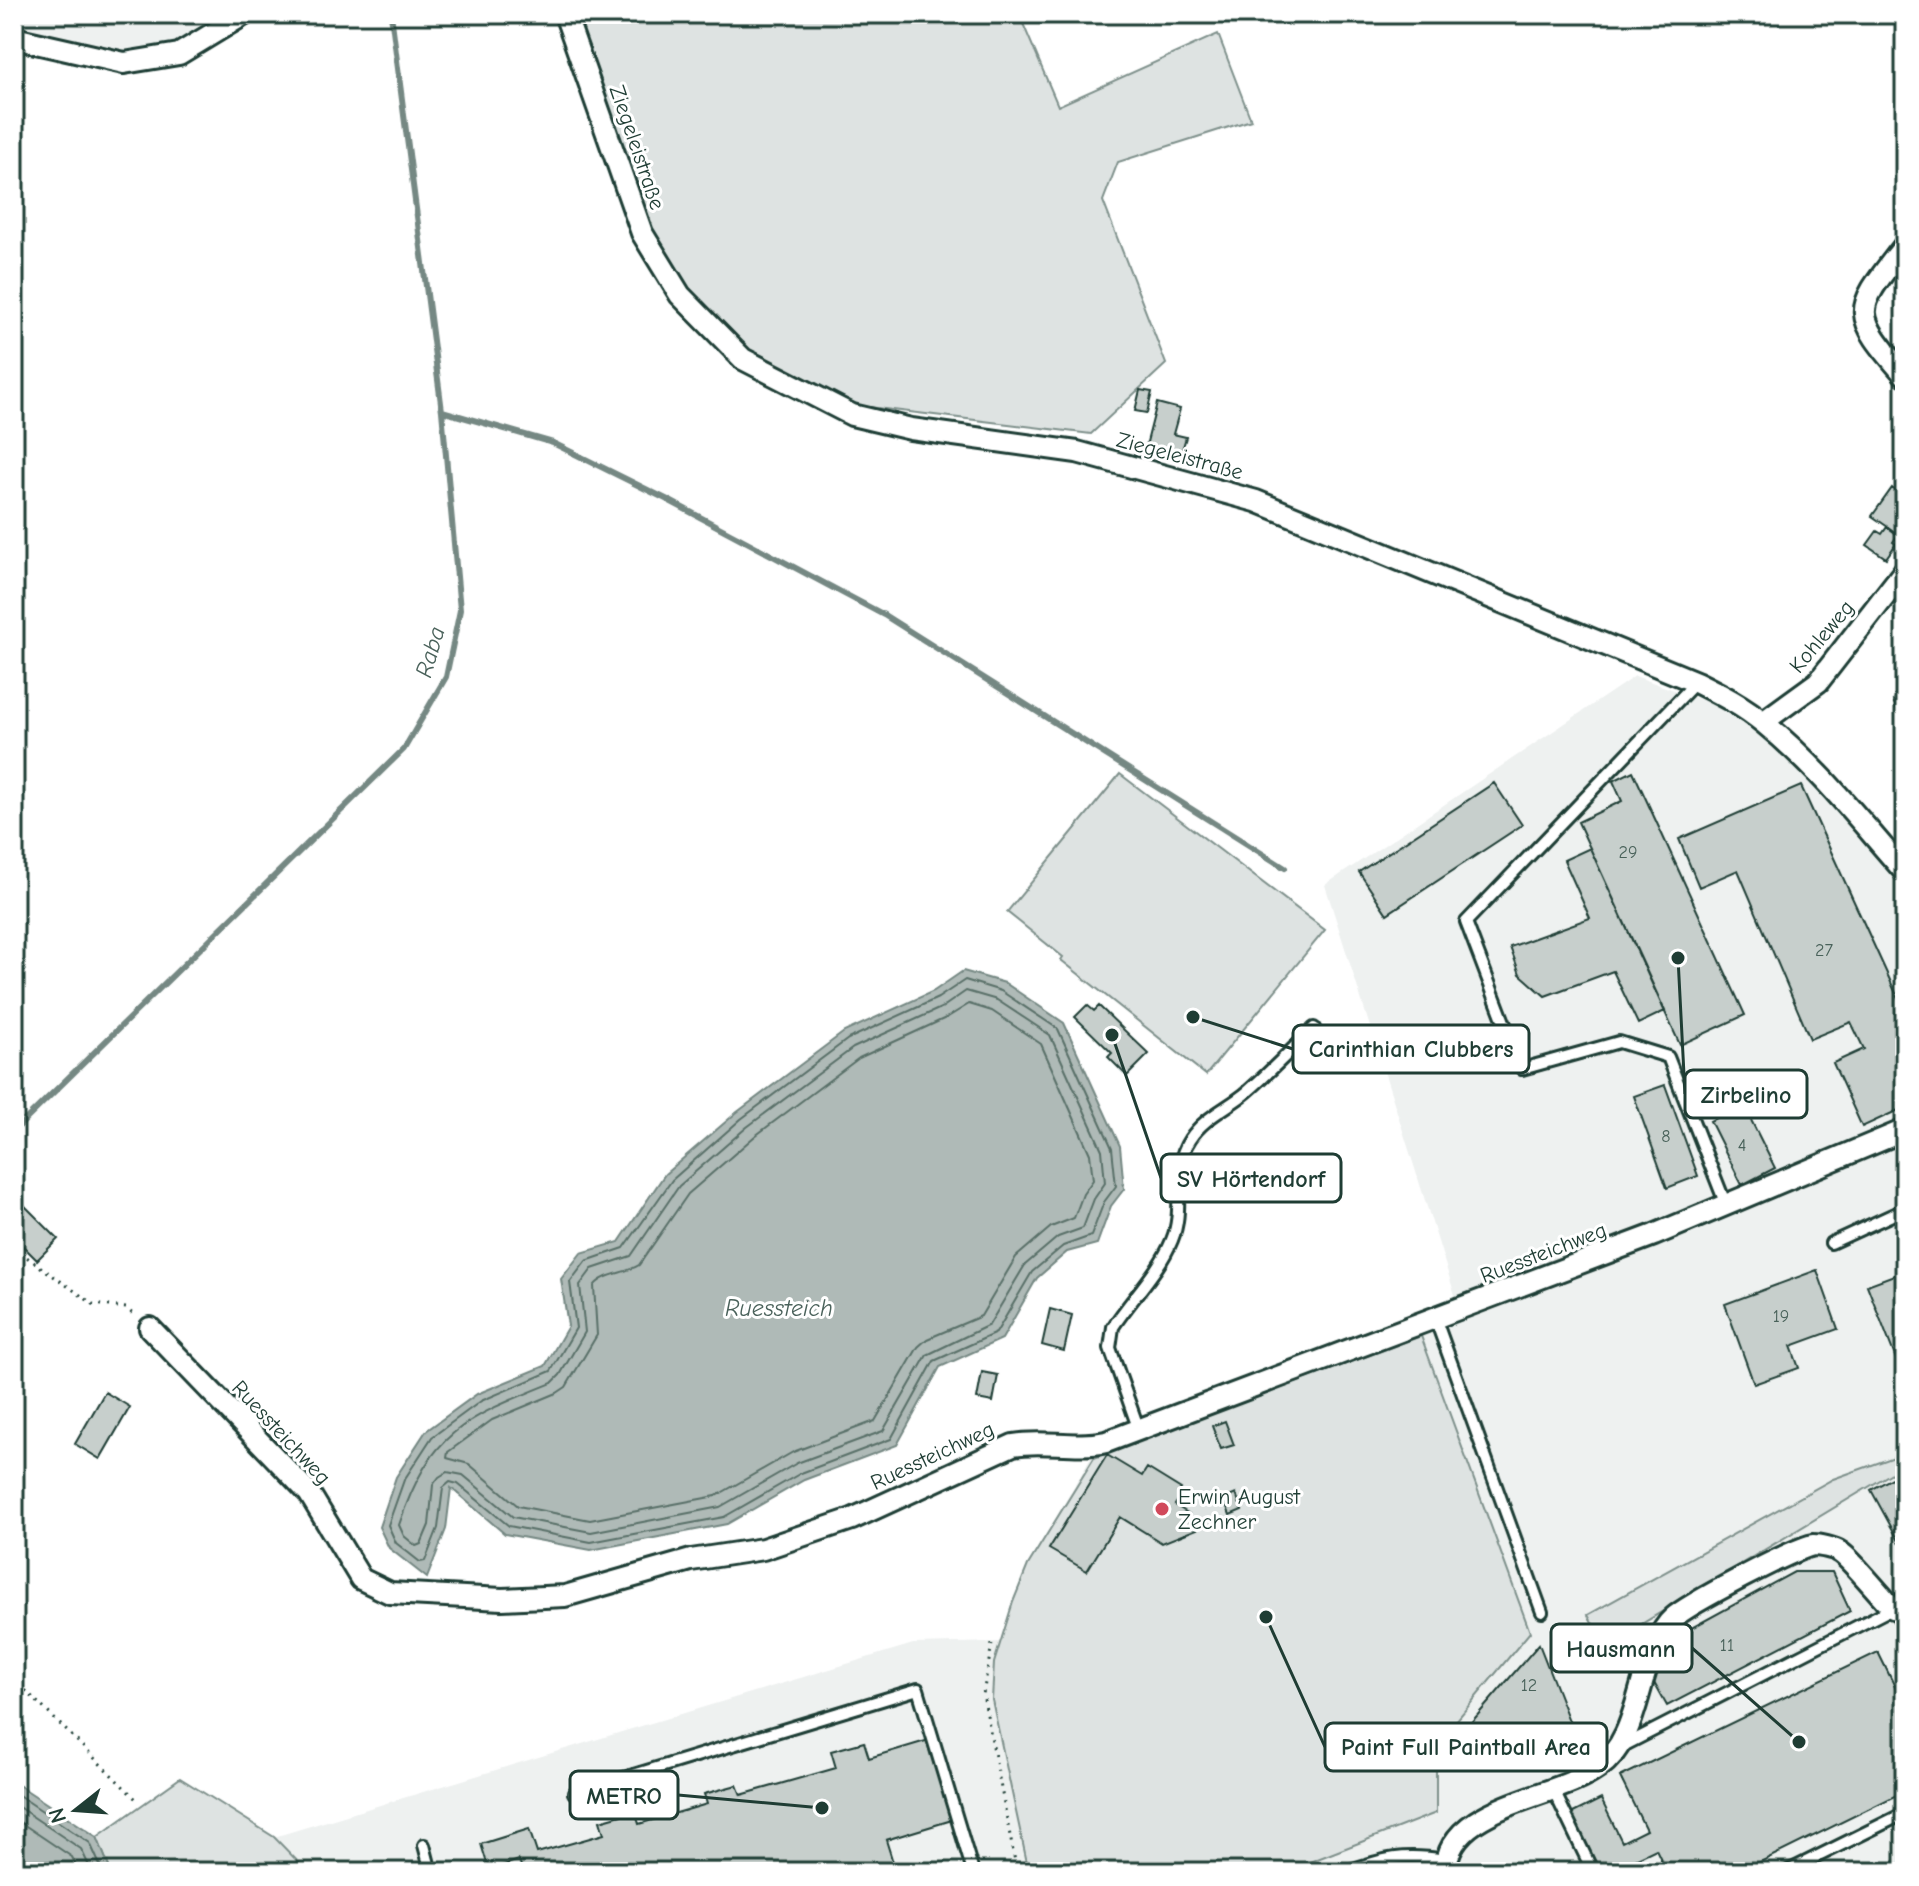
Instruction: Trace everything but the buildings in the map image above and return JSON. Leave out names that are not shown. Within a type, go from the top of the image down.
[{"type":"street","points":[[14,38],[124,63],[179,54],[245,14]]},
{"type":"street","name":"Ziegeleistraße","points":[[565,14],[642,233],[680,295],[743,359],[852,415],[911,429],[1077,452],[1256,501],[1696,682],[1763,722],[1822,777],[1905,872]]},
{"type":"street","points":[[1905,245],[1870,291],[1864,306],[1867,324],[1875,341],[1905,375]]},
{"type":"street","name":"Kohleweg","points":[[1763,722],[1818,682],[1905,570]]},
{"type":"street","name":"Ruessteichweg","points":[[150,1328],[309,1493],[361,1579],[390,1593],[502,1599],[565,1596],[691,1560],[763,1549],[852,1519],[1013,1445],[1029,1442],[1093,1445],[1139,1430],[1654,1235],[1905,1130]]},
{"type":"street","points":[[1446,1866],[1458,1837],[1480,1818],[1580,1779],[1600,1767],[1626,1734],[1654,1647],[1673,1618],[1754,1571],[1814,1545],[1838,1551],[1899,1610]]},
{"type":"lane","points":[[1696,682],[1466,922],[1522,1069],[1619,1042],[1668,1057],[1726,1205]]},
{"type":"lane","points":[[1139,1430],[1110,1348],[1110,1338],[1113,1327],[1173,1240],[1178,1218],[1177,1176],[1181,1154],[1201,1124],[1245,1093],[1314,1028]]},
{"type":"lane","points":[[1831,1243],[1905,1209]]},
{"type":"lane","points":[[1435,1318],[1542,1612]]},
{"type":"lane","points":[[1615,1750],[1899,1610],[1905,1628]]},
{"type":"lane","points":[[574,1793],[918,1689],[973,1872]]},
{"type":"lane","points":[[1553,1789],[1593,1872]]},
{"type":"lane","points":[[1786,1872],[1905,1813]]},
{"type":"lane","points":[[424,1845],[431,1872]]},
{"type":"lane","points":[[1344,1872],[1385,1857],[1418,1856],[1446,1866]]},
{"type":"path","points":[[14,1248],[93,1304],[126,1308],[150,1328]]},
{"type":"path","points":[[992,1644],[983,1694],[1017,1872]]},
{"type":"path","points":[[14,1679],[139,1802]]},
{"type":"shaded area","points":[[14,14],[231,14],[178,44],[128,52],[14,27]]},
{"type":"shaded area","points":[[572,14],[1019,14],[1058,106],[1218,34],[1251,120],[1118,162],[1103,201],[1166,364],[1091,434],[860,406],[747,350],[694,297],[659,250]]},
{"type":"shaded area","points":[[1635,676],[1721,707],[1802,769],[1905,886],[1905,1872],[308,1872],[274,1837],[913,1644],[1000,1642],[1028,1565],[1092,1456],[1461,1314],[1325,885]]},
{"type":"shaded area","points":[[1120,774],[1325,930],[1206,1075],[1061,960],[1063,957],[1007,912]]},
{"type":"shaded area","points":[[1421,1336],[1530,1632],[1436,1745],[1436,1813],[1284,1872],[1029,1872],[992,1700],[994,1663],[1028,1565],[1094,1458]]},
{"type":"shaded area","points":[[1897,1456],[1905,1458],[1905,1465],[1605,1646],[1588,1615],[1833,1479]]},
{"type":"shaded area","points":[[180,1778],[274,1837],[308,1872],[111,1872],[97,1837]]},
{"type":"water","name":"Ruessteich","points":[[963,971],[1005,983],[1064,1023],[1120,1146],[1124,1189],[1111,1206],[1097,1244],[1067,1252],[1037,1278],[1002,1339],[940,1367],[897,1445],[804,1480],[727,1524],[591,1550],[505,1534],[451,1488],[446,1529],[427,1578],[389,1548],[379,1527],[396,1477],[426,1431],[477,1394],[545,1366],[568,1326],[561,1279],[581,1253],[619,1242],[665,1174],[736,1113],[844,1032],[934,991]]},
{"type":"water","points":[[14,1782],[97,1837],[111,1872],[14,1872]]},
{"type":"waterway","name":"Raba","points":[[14,1131],[404,749],[446,677],[460,610],[442,411],[391,14]]},
{"type":"waterway","points":[[442,411],[553,443],[666,499],[884,615],[1285,868]]},
{"type":"place","name":"Zirbelino","points":[[1678,958]]},
{"type":"place","name":"Carinthian Clubbers","points":[[1193,1017]]},
{"type":"place","name":"SV Hörtendorf","points":[[1112,1035]]},
{"type":"place","name":"Erwin August Zechner","points":[[1162,1509]]},
{"type":"place","name":"Paint Full Paintball Area","points":[[1266,1617]]},
{"type":"place","name":"Hausmann","points":[[1799,1742]]},
{"type":"place","name":"METRO","points":[[822,1808]]}]
